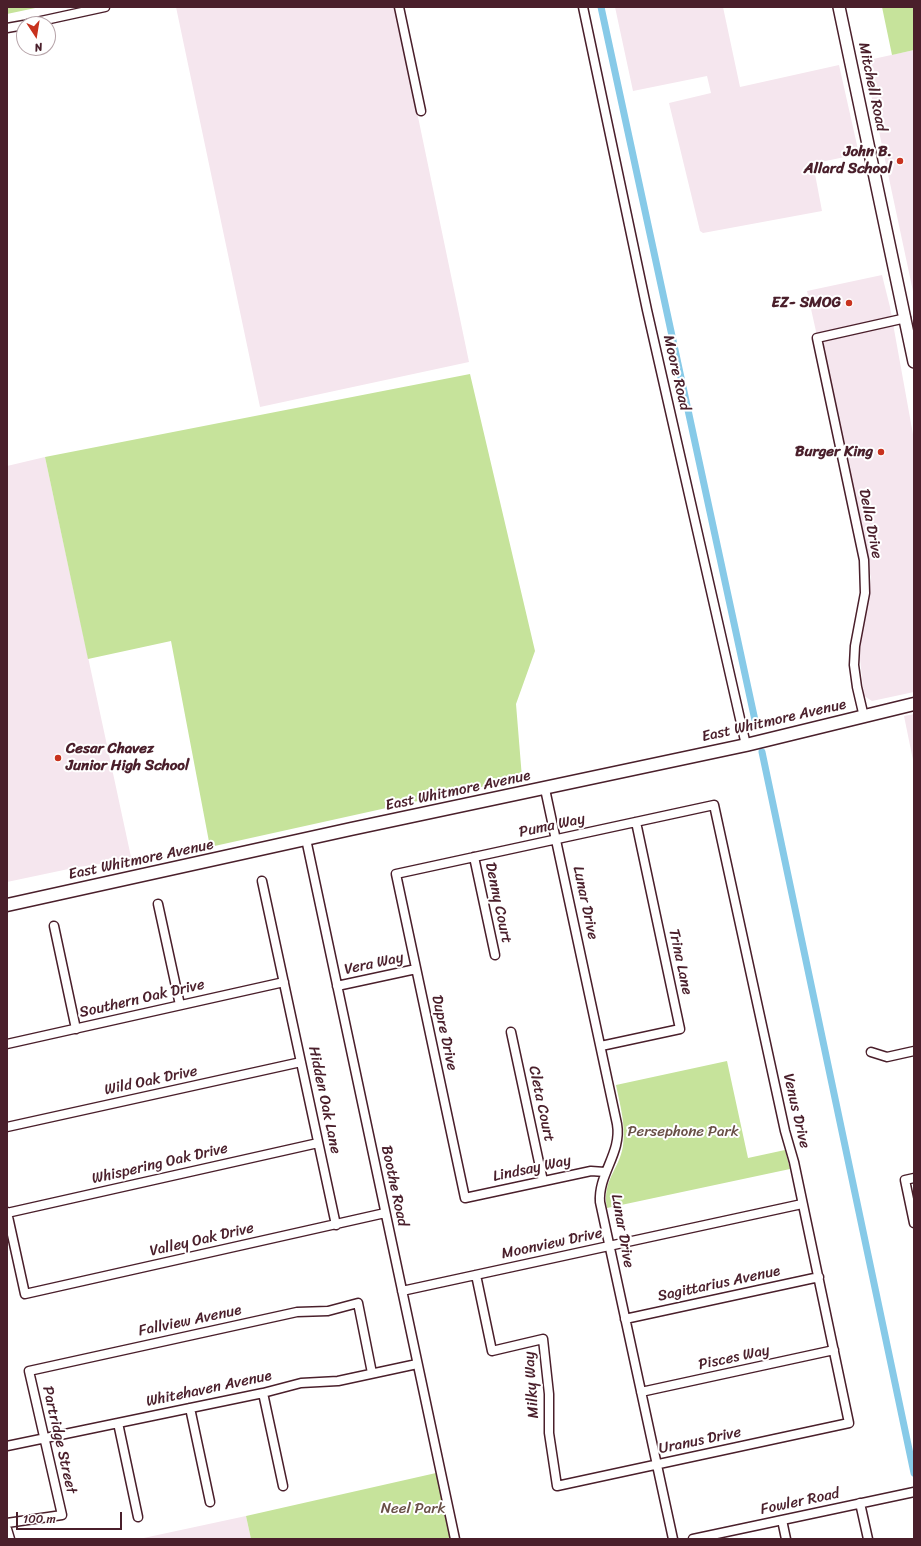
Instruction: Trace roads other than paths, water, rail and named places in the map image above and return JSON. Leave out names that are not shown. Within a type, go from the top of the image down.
[{"type":"main road","name":"East Whitmore Avenue","points":[[7,905],[746,745],[914,704]]},
{"type":"street","points":[[56,17],[105,7]]},
{"type":"street","points":[[399,7],[421,111]]},
{"type":"street","name":"Moore Road","points":[[583,7],[644,294],[746,745]]},
{"type":"street","name":"Mitchell Road","points":[[839,7],[906,318],[914,362]]},
{"type":"street","name":"Della Drive","points":[[864,717],[854,665],[855,646],[865,593],[864,560],[817,338],[906,318]]},
{"type":"street","name":"Lunar Drive","points":[[545,789],[618,1130],[616,1151],[605,1172],[600,1197],[609,1246],[672,1539]]},
{"type":"street","name":"Puma Way","points":[[396,874],[714,805]]},
{"type":"street","name":"Venus Drive","points":[[714,805],[785,1131],[794,1162],[850,1424]]},
{"type":"street","name":"Trina Lane","points":[[601,1046],[680,1028],[636,822]]},
{"type":"street","name":"Boothe Road","points":[[306,840],[455,1539]]},
{"type":"street","name":"Denny Court","points":[[474,857],[495,955]]},
{"type":"street","name":"Dupre Drive","points":[[396,874],[465,1198]]},
{"type":"street","name":"Hidden Oak Lane","points":[[262,882],[336,1225]]},
{"type":"street","points":[[158,904],[180,1005]]},
{"type":"street","points":[[54,926],[76,1028]]},
{"type":"street","name":"Vera Way","points":[[337,986],[416,969]]},
{"type":"street","name":"Southern Oak Drive","points":[[7,1044],[284,982]]},
{"type":"street","name":"Cleta Court","points":[[511,1032],[543,1181]]},
{"type":"street","points":[[871,1052],[887,1057],[914,1051]]},
{"type":"street","name":"Wild Oak Drive","points":[[7,1127],[301,1062]]},
{"type":"street","name":"Whispering Oak Drive","points":[[7,1212],[318,1143]]},
{"type":"street","name":"Lindsay Way","points":[[465,1198],[592,1170],[605,1172]]},
{"type":"street","points":[[914,1178],[905,1180],[914,1223]]},
{"type":"street","name":"Moonview Drive","points":[[402,1291],[802,1204]]},
{"type":"street","name":"Valley Oak Drive","points":[[7,1212],[25,1294],[385,1214]]},
{"type":"street","name":"Milky Way","points":[[476,1275],[492,1351],[542,1339],[549,1394],[549,1433],[557,1486]]},
{"type":"street","name":"Sagittarius Avenue","points":[[625,1319],[819,1277]]},
{"type":"street","name":"Fallview Avenue","points":[[29,1370],[297,1312],[328,1311],[358,1303],[372,1373]]},
{"type":"street","name":"Pisces Way","points":[[640,1392],[834,1350]]},
{"type":"street","name":"Whitehaven Avenue","points":[[7,1446],[263,1393],[301,1383],[338,1381],[417,1364]]},
{"type":"street","name":"Partridge Street","points":[[7,1523],[62,1515],[29,1370]]},
{"type":"street","points":[[263,1393],[283,1486]]},
{"type":"street","points":[[190,1408],[210,1502]]},
{"type":"street","points":[[118,1423],[138,1517]]},
{"type":"street","name":"Uranus Drive","points":[[557,1486],[850,1424]]},
{"type":"street","name":"Fowler Road","points":[[693,1539],[704,1538],[914,1492]]},
{"type":"street","points":[[860,1503],[868,1539]]},
{"type":"street","points":[[782,1520],[786,1539]]},
{"type":"street","points":[[7,1529],[10,1539]]},
{"type":"waterway","points":[[601,7],[756,725]]},
{"type":"waterway","points":[[762,752],[914,1473]]},
{"type":"place","name":"John B. Allard School","points":[[900,161]]},
{"type":"place","name":"EZ- SMOG","points":[[849,303]]},
{"type":"place","name":"Burger King","points":[[881,452]]},
{"type":"place","name":"Cesar Chavez Junior High School","points":[[58,758]]},
{"type":"park label","name":"Persephone Park","points":[[683,1132]]},
{"type":"park label","name":"Neel Park","points":[[413,1509]]}]
